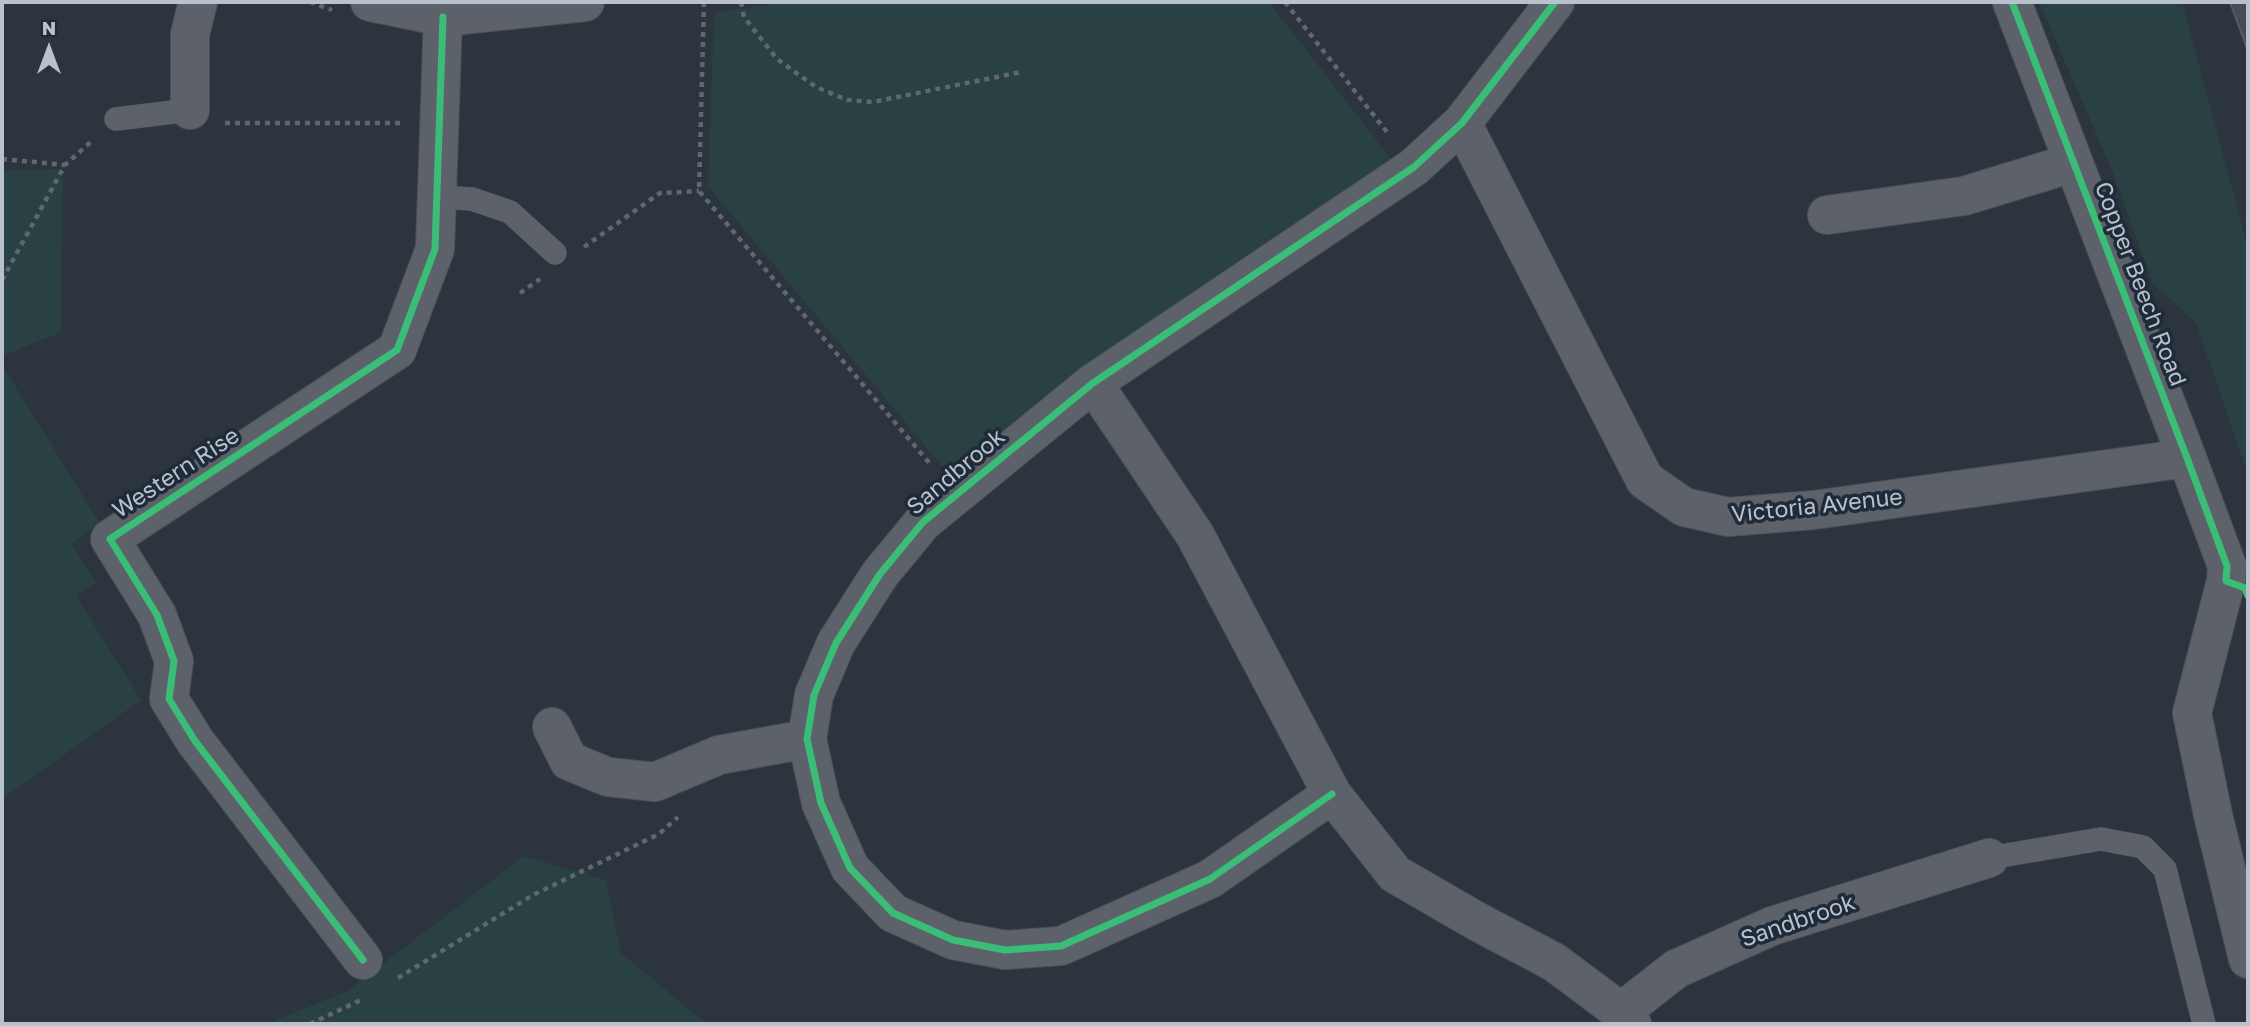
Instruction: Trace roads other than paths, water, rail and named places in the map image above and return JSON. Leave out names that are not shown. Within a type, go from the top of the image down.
[{"type":"street","points":[[190,110],[190,34],[198,2]]},
{"type":"street","points":[[370,2],[443,16],[585,2]]},
{"type":"street","points":[[1462,123],[1555,2]]},
{"type":"street","name":"Copper Beech Road","points":[[2012,2],[2227,566],[2192,713],[2213,815],[2248,959]]},
{"type":"street","name":"Western Rise","points":[[375,972],[195,741],[169,699],[174,661],[157,615],[110,539],[397,350],[435,249],[443,16]]},
{"type":"street","name":"Sandbrook","points":[[1332,794],[1210,879],[1061,946],[1005,950],[953,940],[893,913],[850,868],[821,803],[807,739],[814,695],[836,643],[880,574],[923,522],[1093,383],[1414,167],[1462,123]]},
{"type":"street","name":"Victoria Avenue","points":[[1462,123],[1645,480],[1684,507],[1728,517],[1814,510],[2188,458]]},
{"type":"street","name":"Copper Beech Road","points":[[1827,215],[1964,196],[2072,163]]},
{"type":"street","name":"Sandbrook","points":[[1093,383],[1195,535],[1332,794],[1395,874],[1554,962],[1627,1018],[1676,969],[1772,926],[1989,858]]},
{"type":"street","points":[[552,727],[569,761],[608,777],[655,782],[719,755],[807,739]]},
{"type":"lane","points":[[116,119],[190,110]]},
{"type":"lane","points":[[437,197],[472,199],[510,212],[565,253]]},
{"type":"lane","points":[[1989,858],[2101,839],[2143,847],[2165,869],[2204,1024]]}]
